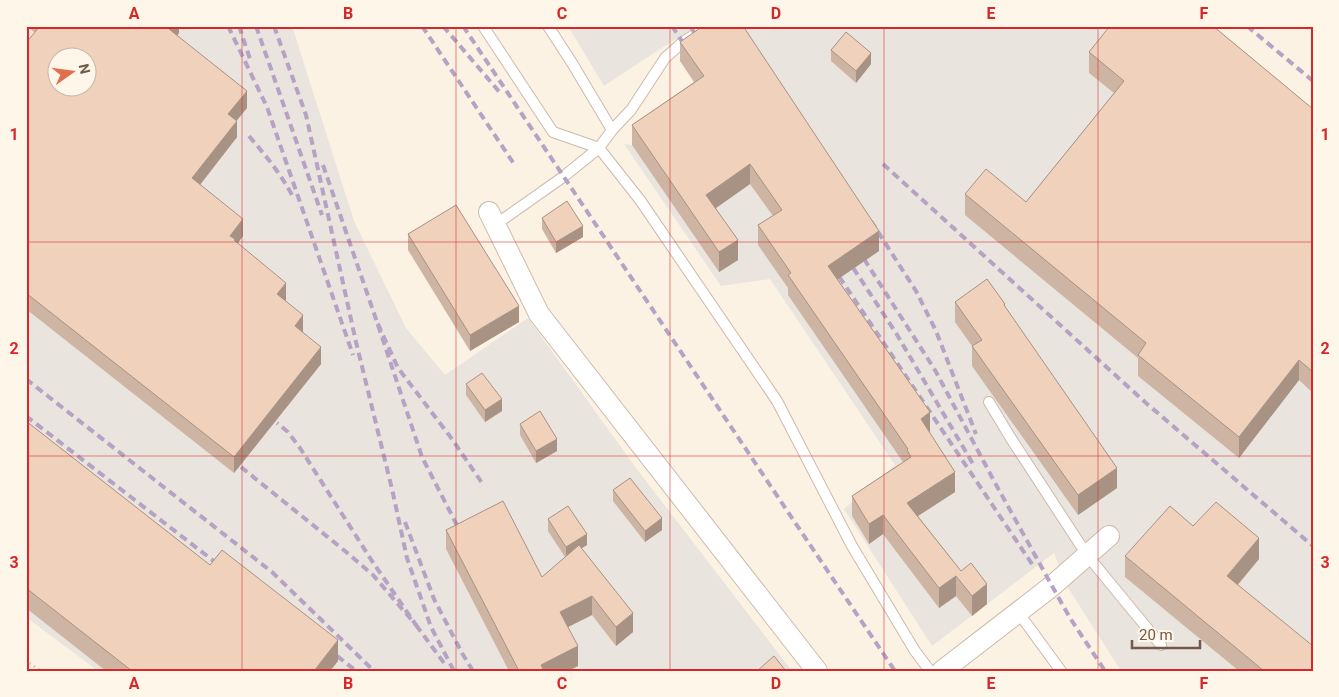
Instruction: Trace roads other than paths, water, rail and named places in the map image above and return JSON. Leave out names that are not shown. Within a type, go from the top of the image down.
[{"type":"street","points":[[492,219],[539,314],[817,671]]},
{"type":"street","points":[[942,671],[1052,586],[1109,536]]},
{"type":"lane","points":[[483,26],[553,132],[599,148],[640,200],[777,400],[852,546],[915,651],[930,671]]},
{"type":"lane","points":[[548,26],[612,130]]},
{"type":"lane","points":[[492,219],[563,176],[599,148],[612,130],[631,110],[665,58],[683,42],[708,26]]},
{"type":"lane","points":[[989,402],[1088,555],[1161,644]]},
{"type":"lane","points":[[1018,612],[1061,671]]},
{"type":"railway","points":[[228,26],[267,107],[353,355]]},
{"type":"railway","points":[[239,26],[250,59]]},
{"type":"railway","points":[[256,26],[322,215]]},
{"type":"railway","points":[[274,26],[306,115],[356,342],[407,558],[431,627],[454,671]]},
{"type":"railway","points":[[422,26],[514,164]]},
{"type":"railway","points":[[443,26],[502,95]]},
{"type":"railway","points":[[463,26],[895,671]]},
{"type":"railway","points":[[672,26],[689,52]]},
{"type":"railway","points":[[690,26],[702,44]]},
{"type":"railway","points":[[1247,26],[1313,81]]},
{"type":"railway","points":[[249,136],[268,158],[294,199]]},
{"type":"railway","points":[[883,164],[1146,403],[1313,546]]},
{"type":"railway","points":[[323,165],[377,322]]},
{"type":"railway","points":[[871,221],[916,291],[936,331],[976,434]]},
{"type":"railway","points":[[857,248],[935,370],[1070,618],[1105,671]]},
{"type":"railway","points":[[846,257],[896,333],[973,464]]},
{"type":"railway","points":[[832,266],[1034,567]]},
{"type":"railway","points":[[463,537],[422,457],[377,322],[398,368],[452,439],[482,483]]},
{"type":"railway","points":[[26,379],[272,572],[374,671]]},
{"type":"railway","points":[[26,416],[224,569]]},
{"type":"railway","points":[[241,467],[373,575],[416,625],[372,561],[300,448],[288,432],[277,423]]},
{"type":"railway","points":[[405,522],[434,599],[473,671]]},
{"type":"railway","points":[[416,625],[444,663]]},
{"type":"railway","points":[[327,648],[356,671]]}]
